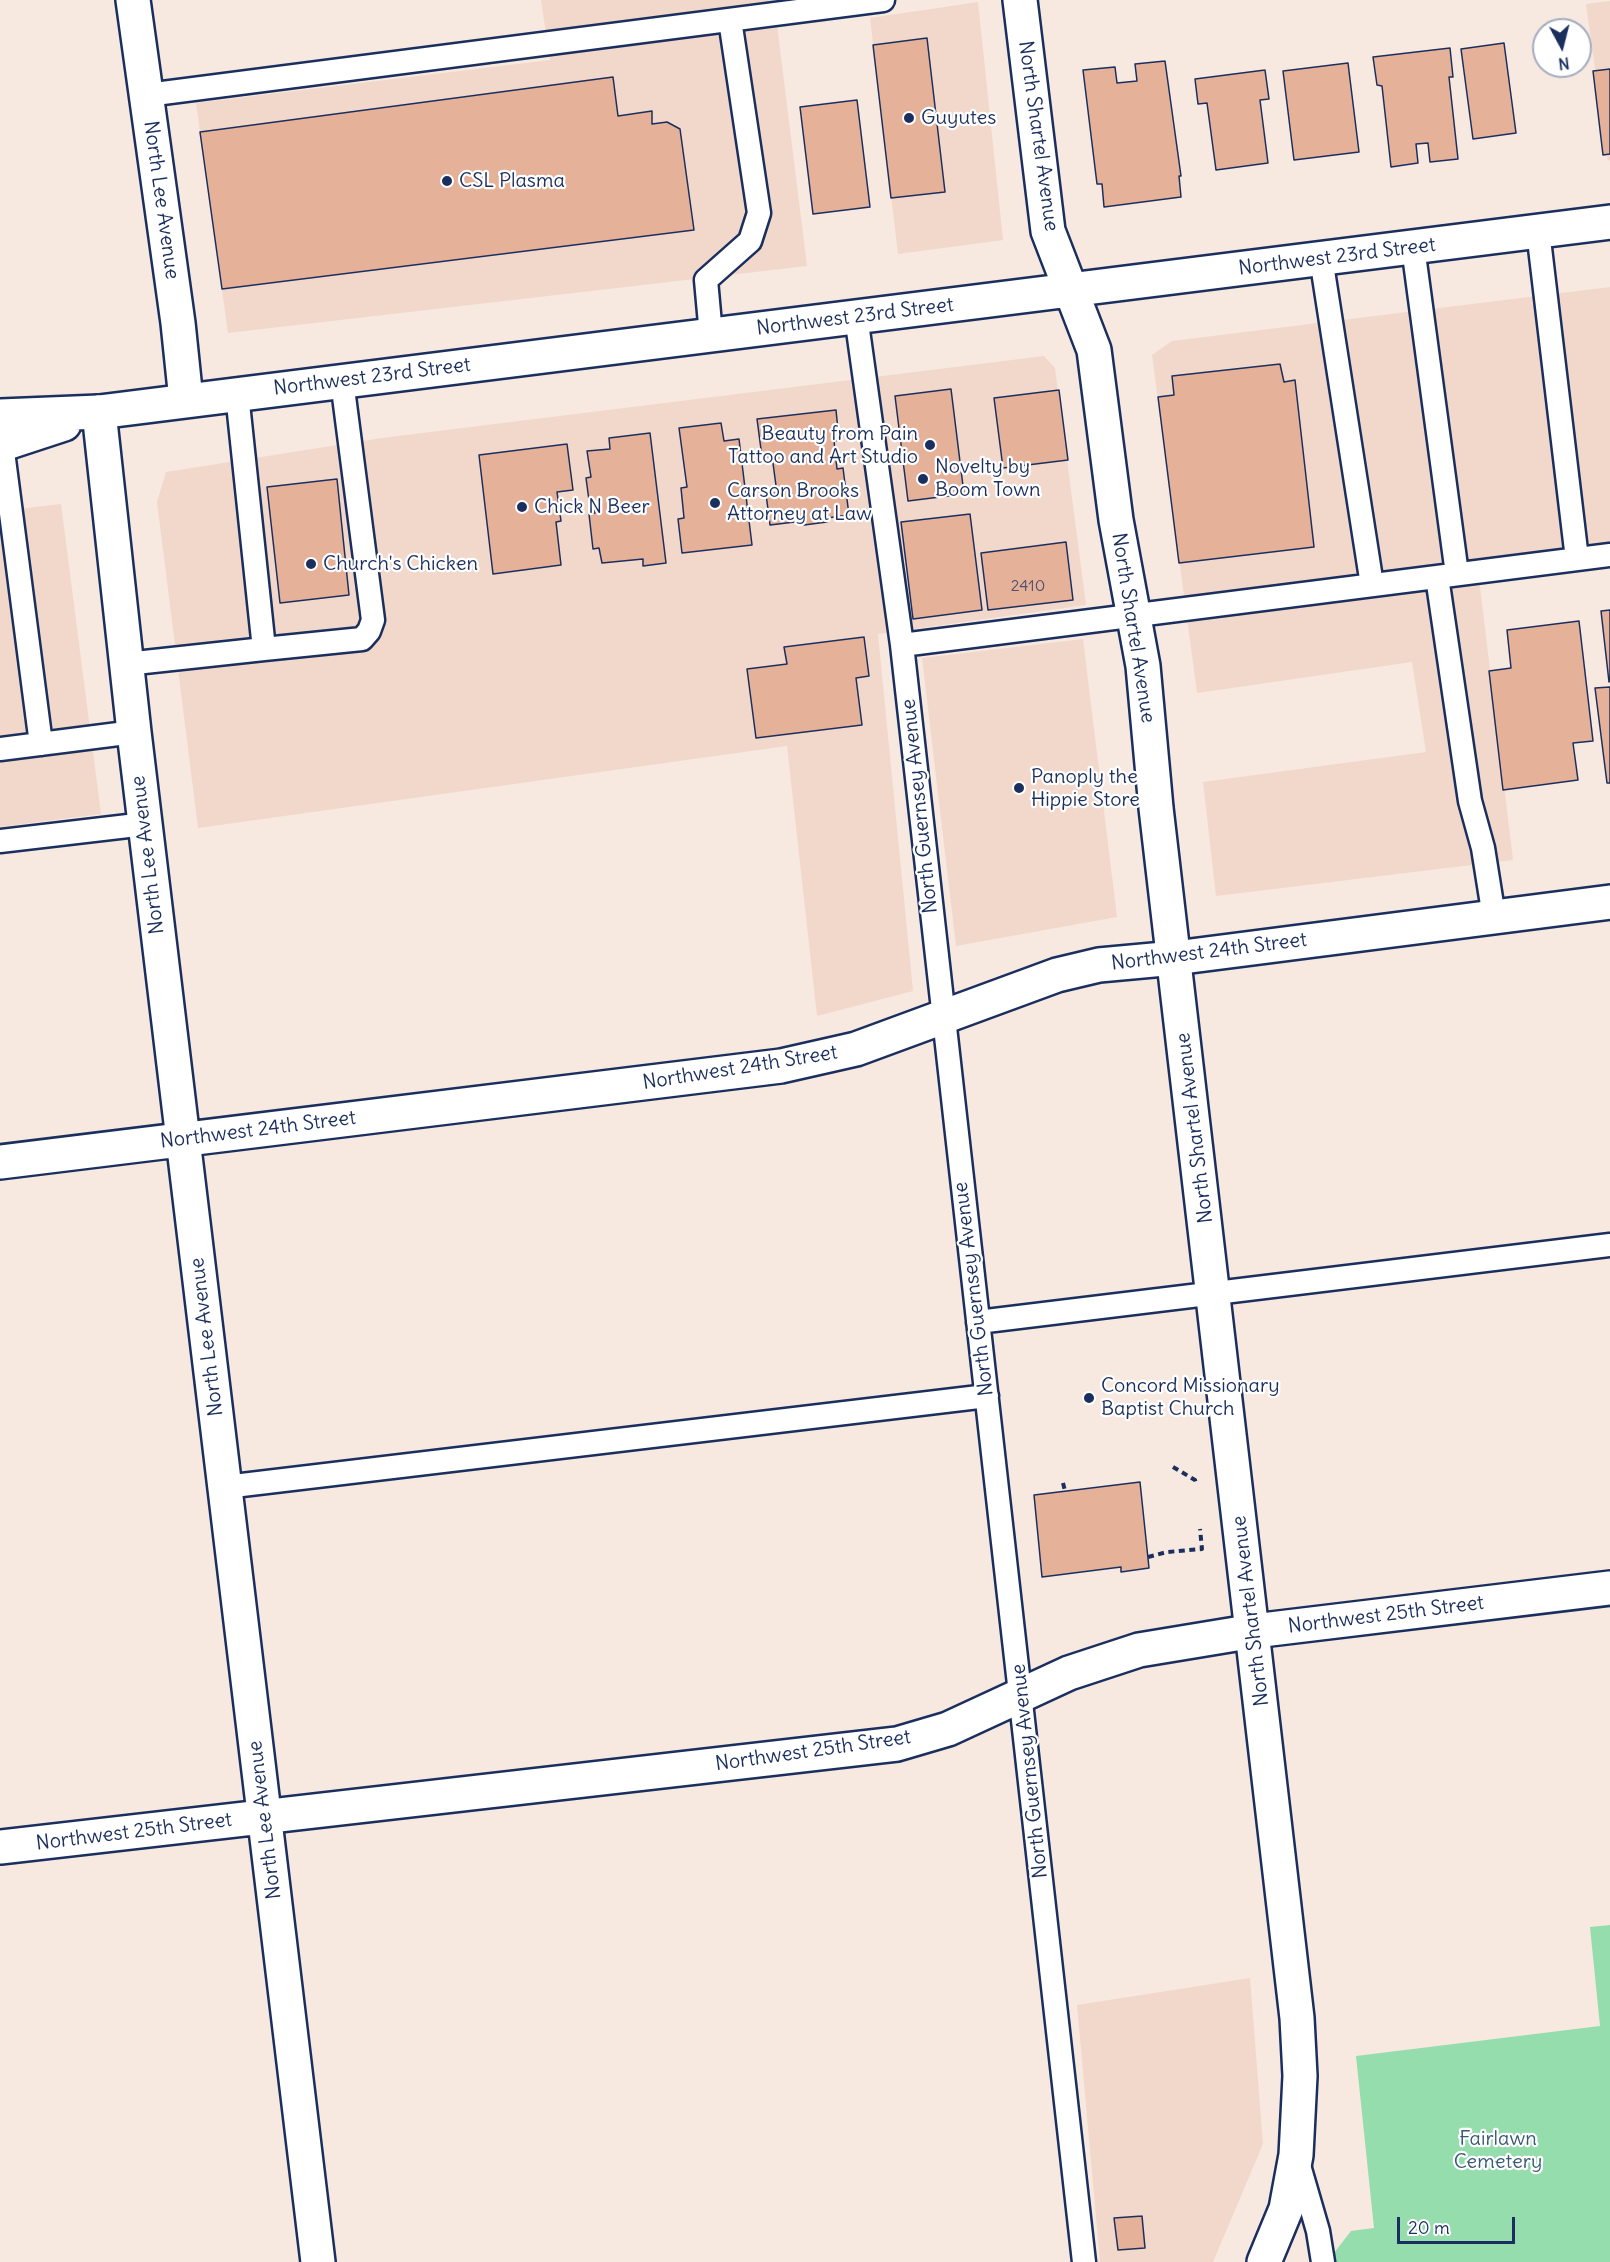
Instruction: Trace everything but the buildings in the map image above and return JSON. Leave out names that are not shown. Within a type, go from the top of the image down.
[{"type":"street","name":"North Lee Avenue","points":[[134,0],[186,400]]},
{"type":"street","name":"North Shartel Avenue","points":[[1020,0],[1048,231],[1094,350],[1116,520],[1135,614],[1297,2018],[1300,2086],[1296,2155],[1286,2209],[1264,2262]]},
{"type":"street","name":"Northwest 23rd Street","points":[[1,435],[99,412],[186,400],[1610,222]]},
{"type":"street","name":"North Lee Avenue","points":[[99,412],[134,732],[318,2262]]},
{"type":"street","name":"Northwest 24th Street","points":[[0,1162],[781,1066],[856,1049],[1057,975],[1099,964],[1175,958],[1610,902]]},
{"type":"street","name":"Northwest 25th Street","points":[[0,1847],[897,1744],[948,1729],[1069,1673],[1139,1650],[1254,1631],[1610,1588]]},
{"type":"lane","points":[[147,95],[883,0]]},
{"type":"lane","points":[[711,335],[706,280],[750,241],[759,213],[730,20]]},
{"type":"lane","points":[[1538,231],[1577,560]]},
{"type":"lane","points":[[1413,247],[1470,801],[1483,848],[1494,917]]},
{"type":"lane","points":[[1322,258],[1372,585]]},
{"type":"lane","name":"North Guernsey Avenue","points":[[856,316],[902,645],[942,1019],[1022,1695],[1084,2262]]},
{"type":"lane","points":[[126,664],[362,639],[369,631],[373,620],[342,381]]},
{"type":"lane","points":[[237,394],[264,649]]},
{"type":"lane","points":[[1,435],[41,744]]},
{"type":"lane","points":[[902,645],[1610,555]]},
{"type":"lane","points":[[0,749],[134,732]]},
{"type":"lane","points":[[0,841],[145,824]]},
{"type":"lane","points":[[978,1322],[1215,1295],[1610,1245]]},
{"type":"lane","points":[[225,1487],[987,1396]]},
{"type":"lane","points":[[1296,2155],[1318,2231],[1323,2262]]},
{"type":"path","points":[[1173,1467],[1195,1480],[1196,1491]]},
{"type":"path","points":[[1063,1483],[1065,1491]]},
{"type":"path","points":[[1148,1557],[1167,1552],[1202,1549],[1200,1526]]},
{"type":"shaded area","name":"CSL Plasma","points":[[541,0],[778,0],[774,1],[807,266],[228,333],[196,103],[550,60]]},
{"type":"shaded area","points":[[1610,1],[1610,160],[1608,161],[1592,47],[1592,18],[1588,18],[1586,4]]},
{"type":"shaded area","points":[[978,2],[1003,240],[898,254],[870,18]]},
{"type":"shaded area","points":[[1610,287],[1610,544],[1477,562],[1513,860],[1216,896],[1203,782],[1426,752],[1412,662],[1197,693],[1152,355],[1172,341]]},
{"type":"shaded area","points":[[1044,356],[1055,368],[1086,605],[878,634],[913,991],[817,1016],[787,746],[198,828],[157,502],[166,472],[382,438]]},
{"type":"shaded area","points":[[61,504],[101,814],[0,827],[0,511]]},
{"type":"shaded area","name":"Panoply the Hippie Store","points":[[1083,639],[1117,917],[956,946],[922,658]]},
{"type":"shaded area","points":[[1250,1978],[1263,2144],[1213,2262],[1100,2262],[1077,2005]]},
{"type":"green space","name":"Fairlawn Cemetery","points":[[1610,1925],[1610,2262],[1327,2262],[1351,2231],[1374,2228],[1356,2056],[1600,2026],[1590,1927]]},
{"type":"place","name":"Guyutes","points":[[909,118]]},
{"type":"place","name":"CSL Plasma","points":[[447,181]]},
{"type":"place","name":"Beauty from Pain Tattoo and Art Studio","points":[[930,445]]},
{"type":"place","name":"Novelty by Boom Town","points":[[923,479]]},
{"type":"place","name":"Carson Brooks Attorney at Law","points":[[715,503]]},
{"type":"place","name":"Chick N Beer","points":[[522,507]]},
{"type":"place","name":"Church's Chicken","points":[[311,564]]},
{"type":"place","name":"Panoply the Hippie Store","points":[[1019,788]]},
{"type":"place","name":"Concord Missionary Baptist Church","points":[[1089,1398]]}]
